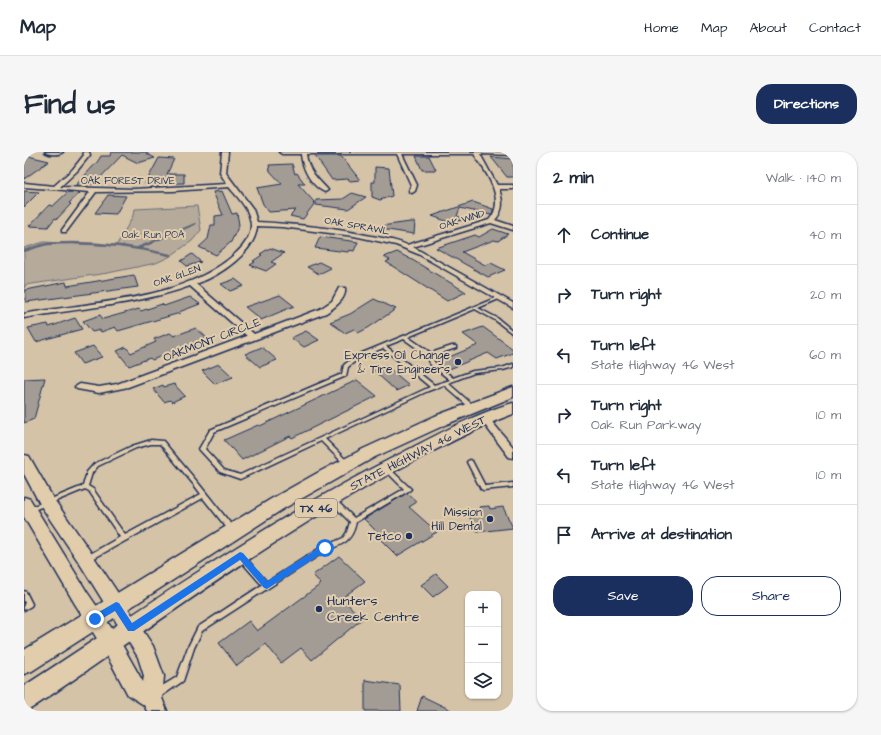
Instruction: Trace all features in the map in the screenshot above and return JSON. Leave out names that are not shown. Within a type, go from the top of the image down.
[{"type":"main road","name":"STATE HIGHWAY 46 WEST","points":[[24,700],[292,522],[513,392]]},
{"type":"main road","points":[[479,413],[483,410],[513,399]]},
{"type":"main road","name":"STATE HIGHWAY 46 WEST","points":[[24,663],[277,504],[348,464],[406,436],[479,413],[513,408]]},
{"type":"street","points":[[48,152],[60,152]]},
{"type":"street","points":[[55,188],[83,160],[88,154],[86,152]]},
{"type":"street","points":[[225,152],[223,173],[231,186],[247,205],[254,224]]},
{"type":"street","points":[[282,152],[513,153]]},
{"type":"street","points":[[303,152],[304,163],[307,169],[319,185],[325,190]]},
{"type":"street","points":[[399,153],[414,185],[412,191]]},
{"type":"street","name":"OAK WIND","points":[[407,246],[491,222],[498,217],[502,211],[503,201],[498,188],[476,153]]},
{"type":"street","name":"OAK FOREST DRIVE","points":[[24,185],[95,190],[173,190],[231,186]]},
{"type":"street","points":[[498,188],[513,188]]},
{"type":"street","points":[[64,231],[95,190]]},
{"type":"street","points":[[491,222],[513,228]]},
{"type":"street","name":"OAK SPRAWL","points":[[254,224],[282,225],[360,235],[407,246],[513,306]]},
{"type":"street","name":"OAK GLEN","points":[[24,316],[154,295],[192,284],[215,272],[238,255],[252,237],[254,224]]},
{"type":"street","points":[[192,284],[253,337]]},
{"type":"street","name":"OAKMONT CIRCLE","points":[[80,387],[97,390],[121,387],[323,311],[336,302],[340,297],[342,290]]},
{"type":"street","points":[[479,413],[513,454]]},
{"type":"street","points":[[24,460],[47,502],[86,559],[146,653],[154,676],[154,705]]},
{"type":"street","points":[[25,509],[110,642],[135,688],[154,705]]},
{"type":"lane","points":[[499,298],[358,357],[346,366],[344,375],[212,431],[202,449],[222,471],[240,477],[433,387],[473,372],[503,369],[513,365]]},
{"type":"lane","points":[[475,308],[496,320],[513,333]]},
{"type":"lane","points":[[406,338],[430,356],[432,363],[453,380]]},
{"type":"lane","points":[[384,347],[433,387]]},
{"type":"lane","points":[[430,356],[454,347]]},
{"type":"lane","points":[[445,383],[479,413]]},
{"type":"lane","points":[[322,439],[348,464]]},
{"type":"lane","points":[[85,487],[90,472],[96,465],[134,446],[151,442],[161,442],[197,484],[233,532]]},
{"type":"lane","points":[[470,462],[483,488],[513,486]]},
{"type":"lane","points":[[353,520],[408,489],[385,468]]},
{"type":"lane","points":[[25,509],[85,487],[92,490],[124,538]]},
{"type":"lane","points":[[86,559],[204,495]]},
{"type":"lane","points":[[331,498],[353,520]]},
{"type":"lane","points":[[154,705],[180,679],[200,629],[325,548],[342,541],[351,533],[353,520]]},
{"type":"lane","points":[[240,556],[267,586]]},
{"type":"lane","points":[[24,594],[29,604],[24,607]]},
{"type":"green space","name":"Oak Run POA","points":[[197,206],[201,230],[192,241],[169,257],[156,263],[108,273],[25,285],[24,293],[24,248],[44,242],[116,246],[132,218],[135,209]]},
{"type":"building","points":[[111,152],[147,152],[147,154],[155,158],[138,163],[122,155],[94,184],[87,186],[75,186],[101,156],[110,156]]},
{"type":"building","points":[[24,155],[49,161],[24,179]]},
{"type":"building","points":[[315,156],[341,156],[360,180],[332,180]]},
{"type":"building","points":[[416,156],[429,156],[436,170],[422,170]]},
{"type":"building","points":[[491,157],[513,159],[513,177],[507,177]]},
{"type":"building","points":[[159,158],[174,159],[167,174],[184,174],[184,183],[145,184]]},
{"type":"building","points":[[292,164],[295,174],[297,173],[305,184],[298,184],[315,203],[303,219],[290,216],[296,210],[269,212],[263,204],[257,188],[282,184],[270,171],[269,165]]},
{"type":"building","points":[[375,167],[389,168],[392,196],[380,200],[372,197],[372,182],[375,182]]},
{"type":"building","points":[[24,191],[39,192],[24,207]]},
{"type":"building","points":[[222,191],[232,214],[237,213],[239,225],[231,242],[216,255],[199,247],[208,239],[211,225],[215,225],[215,216],[223,215],[213,192]]},
{"type":"building","points":[[68,192],[80,193],[48,227],[29,226],[49,205],[53,206]]},
{"type":"building","points":[[352,193],[366,197],[348,209],[316,205],[316,200],[343,199]]},
{"type":"building","points":[[108,195],[126,196],[116,214],[95,213]]},
{"type":"building","points":[[473,202],[493,209],[493,212],[491,215],[460,208],[457,216],[465,219],[445,225],[446,221],[432,216]]},
{"type":"building","points":[[415,222],[414,234],[381,229],[381,226]]},
{"type":"building","points":[[493,229],[508,234],[498,241],[494,240],[462,252],[485,265],[491,263],[505,270],[488,277],[436,248],[475,235],[479,237]]},
{"type":"building","points":[[320,237],[358,242],[354,251],[349,250],[348,252],[315,248]]},
{"type":"building","points":[[270,248],[284,253],[271,262],[276,264],[266,271],[250,265],[262,255],[260,254]]},
{"type":"building","points":[[397,252],[466,292],[447,301],[386,262],[390,260],[384,257]]},
{"type":"building","points":[[192,254],[201,262],[187,266],[181,261]]},
{"type":"building","points":[[319,262],[331,268],[319,274],[307,267]]},
{"type":"building","points":[[134,275],[138,287],[26,302],[26,290],[66,282],[67,286]]},
{"type":"building","points":[[235,279],[244,286],[230,291],[221,284]]},
{"type":"building","points":[[280,295],[294,306],[261,320],[245,307]]},
{"type":"building","points":[[190,297],[200,304],[179,312],[180,313],[118,331],[115,327],[101,332],[100,330],[92,332],[83,321],[100,315],[103,319],[139,309],[141,311],[162,304],[164,306]]},
{"type":"building","points":[[374,299],[396,309],[358,333],[354,329],[345,333],[330,322],[350,314]]},
{"type":"building","points":[[75,318],[82,329],[36,342],[28,328],[48,324],[49,327]]},
{"type":"building","points":[[483,327],[513,349],[513,353],[497,359],[488,353],[447,370],[437,362],[478,345],[463,334]]},
{"type":"building","points":[[196,328],[207,338],[152,360],[150,358],[129,366],[117,351],[126,347],[131,353],[156,342],[154,339],[170,333],[174,336]]},
{"type":"building","points":[[306,331],[319,340],[304,347],[291,338]]},
{"type":"building","points":[[93,346],[102,357],[82,364],[74,353]]},
{"type":"building","points":[[262,347],[277,360],[260,367],[245,354]]},
{"type":"building","points":[[219,364],[233,377],[215,384],[202,371]]},
{"type":"building","points":[[385,365],[409,385],[396,391],[373,370]]},
{"type":"building","points":[[45,378],[34,419],[24,423],[24,379]]},
{"type":"building","points":[[357,380],[377,396],[292,438],[290,436],[242,460],[224,440],[258,425],[260,426]]},
{"type":"building","points":[[174,384],[185,396],[172,402],[170,400],[164,402],[153,389],[163,385],[164,387]]},
{"type":"building","points":[[407,493],[417,502],[409,507],[437,532],[397,556],[381,540],[384,539],[364,519]]},
{"type":"building","name":"Mission Hill Dental","points":[[489,506],[490,509],[503,507],[513,528],[477,532],[467,512],[481,510],[479,507]]},
{"type":"building","name":"Hunters Creek Centre","points":[[339,556],[365,581],[342,598],[362,619],[312,660],[301,648],[281,663],[266,644],[237,666],[219,643],[249,621],[257,631],[321,584],[313,575]]},
{"type":"building","points":[[436,574],[448,586],[433,597],[421,585]]},
{"type":"building","points":[[365,680],[400,685],[401,711],[365,711]]},
{"type":"building","points":[[422,696],[453,711],[417,711]]},
{"type":"waterway","points":[[150,243],[195,224]]},
{"type":"waterway","points":[[138,248],[153,242]]},
{"type":"waterway","points":[[24,251],[48,244],[78,243],[125,247],[170,255]]},
{"type":"place","name":"Express Oil Change & Tire Engineers","points":[[458,362]]},
{"type":"place","name":"Mission Hill Dental","points":[[490,519]]},
{"type":"place","name":"Tetco","points":[[409,536]]},
{"type":"place","name":"Hunters Creek Centre","points":[[319,609]]},
{"type":"route","points":[[95,619],[116,606],[131,628],[240,556],[267,586],[325,548]]}]
